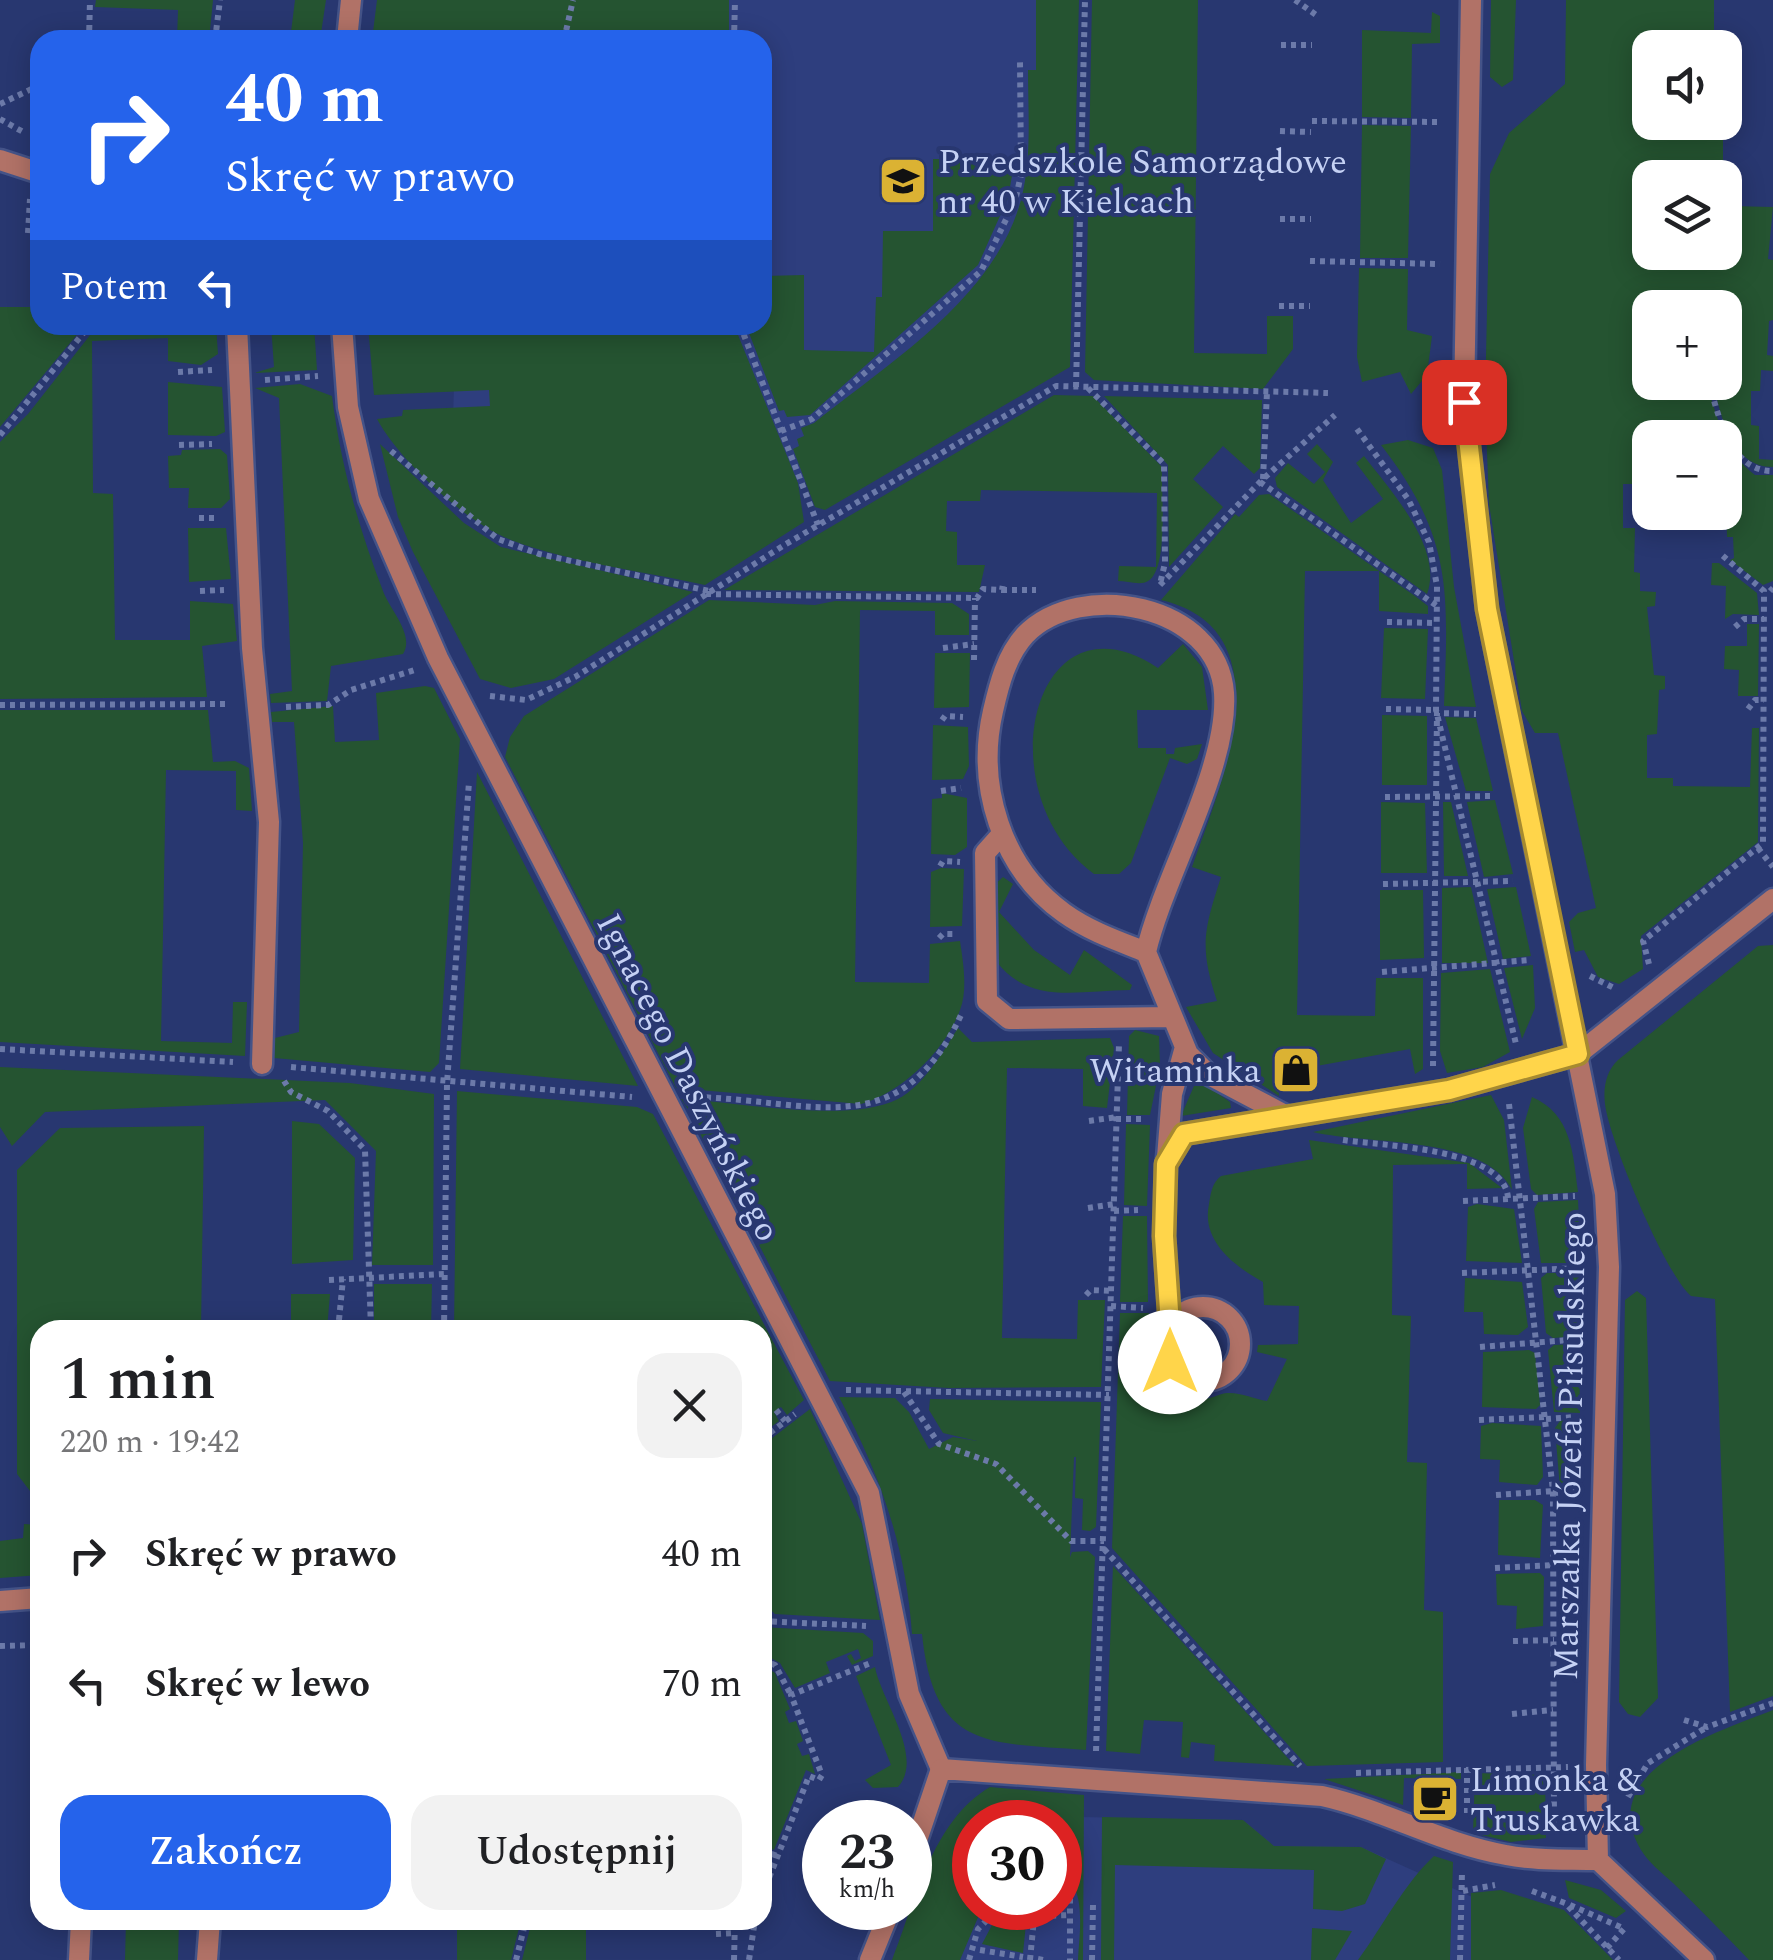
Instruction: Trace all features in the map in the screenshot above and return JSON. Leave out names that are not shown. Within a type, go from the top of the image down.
[{"type":"street","points":[[348,30],[351,0]]},
{"type":"street","name":"Marszałka Józefa Piłsudskiego","points":[[1471,0],[1464,402],[1487,609],[1605,1194],[1609,1267],[1596,1765],[1598,1860]]},
{"type":"street","points":[[0,160],[30,170]]},
{"type":"street","points":[[237,335],[252,648],[269,822],[253,1064]]},
{"type":"street","name":"Ignacego Daszyńskiego","points":[[343,335],[348,407],[369,499],[438,658],[869,1493],[909,1694],[942,1768]]},
{"type":"street","points":[[1146,952],[1092,930],[1060,910],[1025,874],[1002,834],[989,784],[988,751],[1006,663],[1024,636],[1058,614],[1107,606],[1144,610],[1169,618],[1196,638],[1217,667],[1224,691],[1214,756],[1146,952],[1185,1047],[1210,1075],[1295,1114]]},
{"type":"street","points":[[1002,834],[985,853],[986,1001],[1009,1019],[1171,1018]]},
{"type":"street","points":[[1166,1164],[1184,1134],[1449,1090],[1578,1054],[1773,899]]},
{"type":"street","points":[[1170,1325],[1164,1236],[1166,1164],[1172,1094],[1185,1047]]},
{"type":"street","points":[[0,1601],[30,1599]]},
{"type":"street","points":[[931,1800],[942,1768],[1322,1796],[1362,1805],[1464,1844],[1508,1856],[1598,1860],[1704,1960]]},
{"type":"street","points":[[80,1960],[81,1930]]},
{"type":"street","points":[[208,1960],[210,1930]]},
{"type":"street","points":[[870,1960],[882,1930]]},
{"type":"path","points":[[89,30],[90,0]]},
{"type":"path","points":[[216,30],[220,0]]},
{"type":"path","points":[[566,30],[573,0]]},
{"type":"path","points":[[734,30],[735,0]]},
{"type":"path","points":[[1076,387],[1085,0]]},
{"type":"path","points":[[1294,0],[1319,17]]},
{"type":"path","points":[[1281,45],[1312,45]]},
{"type":"path","points":[[781,430],[812,419],[981,270],[1015,201],[1021,174],[1020,62]]},
{"type":"path","points":[[0,104],[30,90]]},
{"type":"path","points":[[1312,121],[1468,122]]},
{"type":"path","points":[[1280,132],[1312,132]]},
{"type":"path","points":[[1280,219],[1310,219]]},
{"type":"path","points":[[1310,261],[1466,264]]},
{"type":"path","points":[[1280,306],[1310,306]]},
{"type":"path","points":[[0,436],[82,335]]},
{"type":"path","points":[[744,335],[818,525]]},
{"type":"path","points":[[270,380],[300,377]]},
{"type":"path","points":[[486,694],[514,702],[539,696],[818,525],[1056,386],[1328,393]]},
{"type":"path","points":[[1088,388],[1164,464],[1165,564],[1160,584]]},
{"type":"path","points":[[1262,480],[1266,392]]},
{"type":"path","points":[[1714,400],[1739,456],[1754,470],[1773,472]]},
{"type":"path","points":[[1144,610],[1160,584],[1262,480],[1335,415]]},
{"type":"path","points":[[1357,429],[1408,499],[1429,542],[1436,606],[1433,1040]]},
{"type":"path","points":[[382,440],[440,496],[498,540],[539,554],[707,592],[976,598]]},
{"type":"path","points":[[1262,480],[1436,606]]},
{"type":"path","points":[[1647,972],[1643,941],[1763,842],[1767,699],[1764,620],[1770,591],[1722,555]]},
{"type":"path","points":[[974,654],[976,598],[983,589],[1002,590],[1002,584]]},
{"type":"path","points":[[1735,627],[1744,619],[1764,620]]},
{"type":"path","points":[[1387,622],[1436,623]]},
{"type":"path","points":[[943,648],[974,644]]},
{"type":"path","points":[[297,707],[328,706],[351,690],[412,672],[438,658]]},
{"type":"path","points":[[1748,709],[1756,700],[1767,699]]},
{"type":"path","points":[[0,705],[248,704]]},
{"type":"path","points":[[1386,710],[1476,714]]},
{"type":"path","points":[[1436,711],[1516,1045]]},
{"type":"path","points":[[942,720],[954,716]]},
{"type":"path","points":[[444,1320],[447,1083],[466,797],[477,767]]},
{"type":"path","points":[[1385,797],[1494,796]]},
{"type":"path","points":[[1758,848],[1773,867]]},
{"type":"path","points":[[1383,884],[1514,881]]},
{"type":"path","points":[[1382,972],[1531,960]]},
{"type":"path","points":[[1586,972],[1608,988],[1626,988]]},
{"type":"path","points":[[680,1096],[870,1106],[897,1095],[942,1052],[967,1002]]},
{"type":"path","points":[[1096,1756],[1120,1018]]},
{"type":"path","points":[[0,1048],[253,1064]]},
{"type":"path","points":[[326,1070],[632,1097]]},
{"type":"path","points":[[291,1092],[328,1112],[365,1150],[371,1320]]},
{"type":"path","points":[[1509,1104],[1531,1270],[1553,1491],[1554,1835]]},
{"type":"path","points":[[1295,1114],[1311,1135],[1473,1160],[1502,1179],[1508,1198]]},
{"type":"path","points":[[1089,1121],[1116,1117]]},
{"type":"path","points":[[1463,1201],[1605,1194]]},
{"type":"path","points":[[1088,1208],[1133,1210]]},
{"type":"path","points":[[1462,1274],[1609,1267]]},
{"type":"path","points":[[329,1280],[444,1274]]},
{"type":"path","points":[[339,1320],[343,1280]]},
{"type":"path","points":[[1086,1296],[1090,1290],[1112,1291]]},
{"type":"path","points":[[1480,1347],[1607,1336]]},
{"type":"path","points":[[869,1390],[1109,1395]]},
{"type":"path","points":[[903,1391],[939,1444],[996,1464],[1071,1541],[1104,1544],[1307,1773],[1294,1772]]},
{"type":"path","points":[[772,1431],[807,1404]]},
{"type":"path","points":[[776,1410],[785,1421]]},
{"type":"path","points":[[1479,1420],[1546,1417]]},
{"type":"path","points":[[1496,1495],[1553,1491]]},
{"type":"path","points":[[1495,1568],[1554,1565]]},
{"type":"path","points":[[773,1621],[876,1627]]},
{"type":"path","points":[[1514,1642],[1554,1640]]},
{"type":"path","points":[[0,1646],[30,1645]]},
{"type":"path","points":[[877,1649],[882,1676]]},
{"type":"path","points":[[791,1695],[880,1660]]},
{"type":"path","points":[[772,1664],[791,1695],[822,1774],[819,1780],[809,1776],[772,1869]]},
{"type":"path","points":[[1627,1812],[1628,1796],[1648,1764],[1707,1726],[1773,1703]]},
{"type":"path","points":[[1512,1714],[1553,1710]]},
{"type":"path","points":[[1684,1720],[1707,1726]]},
{"type":"path","points":[[1079,1754],[1114,1757]]},
{"type":"path","points":[[1341,1774],[1555,1766]]},
{"type":"path","points":[[1466,1818],[1468,1768]]},
{"type":"path","points":[[772,1854],[777,1856]]},
{"type":"path","points":[[1460,1960],[1462,1865]]},
{"type":"path","points":[[1462,1890],[1500,1884]]},
{"type":"path","points":[[1516,1887],[1624,1929],[1607,1948]]},
{"type":"path","points":[[1565,1903],[1619,1960]]},
{"type":"path","points":[[1092,1960],[1093,1906]]},
{"type":"path","points":[[516,1960],[524,1930]]},
{"type":"path","points":[[734,1960],[735,1930]]},
{"type":"path","points":[[749,1960],[753,1930]]},
{"type":"path","points":[[969,1960],[981,1930]]},
{"type":"path","points":[[980,1950],[1027,1959],[1031,1930]]},
{"type":"path","points":[[1070,1930],[1070,1960]]},
{"type":"path","points":[[716,1934],[735,1933]]},
{"type":"shaded area","name":"Przedszkole Samorządowe nr 40 w Kielcach","points":[[466,0],[1046,0],[1041,322],[802,485],[749,527],[453,417],[456,335],[772,335],[772,30],[464,30]]},
{"type":"shaded area","points":[[1082,1817],[1243,1820],[1274,1846],[1361,1847],[1612,1960],[925,1960],[954,1930],[1082,1930]]},
{"type":"green space","points":[[96,0],[213,0],[210,30],[177,30],[178,10],[95,7]]},
{"type":"green space","points":[[295,0],[326,0],[322,30],[291,30]]},
{"type":"green space","points":[[377,0],[729,0],[729,30],[373,30]]},
{"type":"green space","points":[[1036,0],[1079,0],[1070,367],[825,510],[815,507],[793,449],[799,446],[797,439],[804,436],[801,428],[814,423],[935,326],[988,268],[1007,236],[1021,200],[1027,168],[1028,70],[1036,70]]},
{"type":"green space","points":[[1092,0],[1198,0],[1194,353],[1267,354],[1267,316],[1293,316],[1293,349],[1263,389],[1094,380],[1085,372]]},
{"type":"green space","points":[[1491,0],[1516,0],[1513,80],[1502,87],[1490,77]]},
{"type":"green space","points":[[1566,0],[1714,0],[1714,30],[1632,30],[1632,140],[1723,140],[1723,160],[1632,160],[1632,270],[1742,270],[1742,206],[1773,207],[1768,259],[1773,260],[1773,320],[1769,321],[1767,355],[1773,356],[1773,371],[1761,370],[1760,391],[1751,391],[1751,425],[1759,426],[1759,459],[1773,460],[1773,467],[1759,465],[1742,453],[1742,420],[1724,420],[1717,400],[1742,400],[1742,290],[1632,290],[1632,400],[1712,400],[1718,420],[1632,420],[1632,484],[1623,484],[1623,528],[1635,530],[1634,572],[1640,573],[1640,591],[1656,592],[1655,606],[1647,607],[1654,675],[1665,676],[1665,689],[1659,690],[1657,734],[1647,735],[1647,778],[1673,778],[1673,786],[1750,787],[1752,728],[1759,728],[1758,842],[1641,936],[1643,969],[1619,984],[1598,977],[1584,950],[1575,952],[1569,922],[1578,913],[1596,908],[1558,733],[1535,733],[1522,711],[1489,504],[1485,401],[1490,174],[1509,133],[1565,84]]},
{"type":"green space","points":[[1432,12],[1440,16],[1440,43],[1412,44],[1411,118],[1362,117],[1362,30],[1431,33]]},
{"type":"green space","points":[[1362,125],[1411,126],[1408,258],[1360,258]]},
{"type":"green space","points":[[933,159],[1015,159],[1008,198],[978,265],[810,415],[787,417],[784,410],[779,411],[750,335],[772,335],[772,276],[804,275],[804,350],[874,352],[876,297],[882,297],[883,231],[933,231]]},
{"type":"green space","points":[[1359,268],[1408,269],[1407,330],[1432,336],[1427,375],[1411,394],[1400,372],[1362,382],[1357,357]]},
{"type":"green space","points":[[0,307],[30,307],[30,335],[77,335],[0,427]]},
{"type":"green space","points":[[90,335],[217,335],[218,354],[201,365],[168,361],[168,338],[92,341],[93,493],[113,494],[115,640],[190,640],[190,601],[233,604],[237,641],[202,646],[207,697],[0,699],[0,442],[28,414]]},
{"type":"green space","points":[[272,335],[315,335],[317,370],[254,373],[274,367]]},
{"type":"green space","points":[[369,335],[738,335],[798,483],[804,522],[705,585],[534,548],[493,532],[455,505],[417,471],[377,419],[402,416],[403,410],[490,406],[489,390],[374,395]]},
{"type":"green space","points":[[168,382],[222,387],[225,432],[216,436],[168,435]]},
{"type":"green space","points":[[300,384],[332,396],[358,519],[383,591],[404,631],[406,647],[403,654],[331,666],[327,701],[271,703],[270,694],[292,691],[279,398],[255,388]]},
{"type":"green space","points":[[1054,395],[1093,396],[1162,467],[1161,546],[1155,574],[1148,581],[1118,581],[1119,566],[1156,567],[1157,493],[981,490],[980,501],[947,501],[946,531],[957,532],[957,565],[985,565],[979,592],[724,590]]},
{"type":"green space","points":[[1104,396],[1262,400],[1260,468],[1254,474],[1223,446],[1193,479],[1223,507],[1169,567],[1168,465]]},
{"type":"green space","points":[[1408,440],[1433,448],[1442,470],[1454,587],[1476,707],[1444,706],[1445,599],[1434,539],[1405,479],[1381,445]]},
{"type":"green space","points":[[380,444],[464,523],[501,547],[693,592],[554,679],[511,688],[480,679],[398,517]]},
{"type":"green space","points":[[1317,444],[1333,462],[1323,480],[1351,523],[1383,499],[1356,463],[1364,456],[1400,502],[1428,558],[1427,594],[1277,487],[1275,478],[1288,463],[1314,484],[1325,472],[1307,454]]},
{"type":"green space","points":[[220,449],[227,455],[230,499],[221,508],[188,508],[189,488],[169,488],[168,456],[181,455],[182,450]]},
{"type":"green space","points":[[1742,462],[1755,475],[1773,475],[1773,581],[1763,585],[1730,560],[1734,558],[1733,537],[1727,537],[1727,530],[1742,530]]},
{"type":"green space","points":[[1269,494],[1415,596],[1428,606],[1428,614],[1379,611],[1379,571],[1305,571],[1297,1015],[1375,1016],[1376,978],[1423,978],[1423,1069],[1415,1074],[1410,1049],[1311,1067],[1309,1049],[1279,1050],[1279,1096],[1213,1053],[1186,1007],[1217,1001],[1206,939],[1221,877],[1192,867],[1228,755],[1235,715],[1234,677],[1224,643],[1200,617],[1161,600],[1235,514],[1239,517],[1259,495]]},
{"type":"green space","points":[[188,528],[226,528],[231,579],[189,582]]},
{"type":"green space","points":[[1712,563],[1719,563],[1757,593],[1759,615],[1733,614],[1725,619],[1726,586],[1711,585]]},
{"type":"green space","points":[[709,600],[815,605],[835,601],[952,603],[969,614],[969,635],[935,635],[935,611],[860,610],[855,982],[929,983],[930,944],[960,941],[964,985],[953,1025],[933,1054],[906,1080],[861,1104],[676,1088],[505,757],[510,737],[524,716]]},
{"type":"green space","points":[[1747,624],[1759,624],[1758,696],[1738,696],[1739,670],[1724,669],[1725,646],[1747,646]]},
{"type":"green space","points":[[1384,628],[1428,629],[1425,699],[1381,698]]},
{"type":"green space","points":[[1183,644],[1202,667],[1208,710],[1137,710],[1138,748],[1166,748],[1166,754],[1174,754],[1175,748],[1202,744],[1197,759],[1187,764],[1170,758],[1131,863],[1119,874],[1094,874],[1060,838],[1040,796],[1033,751],[1038,709],[1054,675],[1080,654],[1115,650],[1158,668]]},
{"type":"green space","points":[[935,653],[970,653],[969,707],[934,708]]},
{"type":"green space","points":[[434,688],[460,739],[439,1063],[430,1072],[274,1058],[275,1038],[299,1032],[303,843],[294,722],[272,722],[271,712],[333,706],[335,742],[379,740],[376,693]]},
{"type":"green space","points":[[0,710],[208,710],[213,762],[235,761],[249,768],[252,811],[236,810],[236,771],[166,770],[161,1041],[232,1043],[233,1002],[247,1002],[245,1056],[0,1042]]},
{"type":"green space","points":[[1382,715],[1427,716],[1427,785],[1382,785]]},
{"type":"green space","points":[[1445,717],[1476,718],[1493,791],[1466,791]]},
{"type":"green space","points":[[933,725],[968,727],[969,766],[963,779],[932,780]]},
{"type":"green space","points":[[477,772],[638,1086],[460,1069]]},
{"type":"green space","points":[[942,793],[967,798],[967,847],[955,855],[931,854],[932,799],[942,798]]},
{"type":"green space","points":[[1495,800],[1513,874],[1484,877],[1467,802]]},
{"type":"green space","points":[[1381,802],[1425,803],[1427,873],[1381,873]]},
{"type":"green space","points":[[1443,802],[1451,802],[1468,876],[1444,876]]},
{"type":"green space","points":[[941,868],[964,869],[962,926],[930,927],[931,872]]},
{"type":"green space","points":[[1003,877],[1013,884],[999,912],[1034,950],[1070,975],[1084,950],[1132,985],[1130,990],[1040,990],[1009,975],[996,961],[994,885]]},
{"type":"green space","points":[[1471,887],[1488,963],[1442,963],[1442,888]]},
{"type":"green space","points":[[1516,887],[1531,956],[1503,959],[1487,889]]},
{"type":"green space","points":[[1380,890],[1423,890],[1424,958],[1380,960]]},
{"type":"green space","points":[[1773,945],[1773,1696],[1730,1712],[1715,1299],[1691,1296],[1667,1262],[1616,1146],[1604,1092],[1608,1075],[1618,1060],[1758,946]]},
{"type":"green space","points":[[1533,965],[1535,1008],[1522,1039],[1504,968]]},
{"type":"green space","points":[[1490,969],[1510,1052],[1483,1067],[1447,1073],[1440,1051],[1441,973]]},
{"type":"green space","points":[[958,1028],[972,1042],[1110,1038],[1114,1048],[1107,1108],[1083,1106],[1083,1069],[1007,1068],[1002,1338],[1077,1339],[1078,1300],[1105,1300],[1101,1387],[949,1388],[830,1381],[759,1245],[763,1243],[759,1234],[754,1235],[697,1128],[699,1125],[681,1099],[793,1110],[877,1106],[898,1099],[916,1085]]},
{"type":"green space","points":[[1135,1030],[1159,1036],[1160,1066],[1150,1115],[1127,1115],[1129,1036]]},
{"type":"green space","points":[[0,1067],[350,1083],[434,1094],[433,1265],[372,1265],[376,1151],[325,1100],[45,1112],[12,1146],[0,1127]]},
{"type":"green space","points":[[1197,1079],[1230,1102],[1231,1108],[1181,1116]]},
{"type":"green space","points":[[457,1091],[637,1107],[653,1114],[762,1320],[454,1320]]},
{"type":"green space","points":[[1491,1095],[1504,1120],[1512,1190],[1498,1172],[1452,1151],[1313,1132]]},
{"type":"green space","points":[[1532,1097],[1545,1104],[1563,1125],[1572,1150],[1578,1192],[1537,1195],[1531,1189],[1523,1128]]},
{"type":"green space","points":[[292,1121],[319,1124],[355,1158],[353,1260],[292,1264]]},
{"type":"green space","points":[[1126,1124],[1150,1125],[1147,1206],[1124,1205]]},
{"type":"green space","points":[[204,1126],[201,1320],[30,1320],[30,1491],[17,1474],[17,1170],[60,1128]]},
{"type":"green space","points":[[1309,1140],[1469,1163],[1502,1188],[1467,1189],[1467,1164],[1393,1165],[1392,1315],[1411,1316],[1407,1462],[1427,1463],[1424,1610],[1443,1612],[1443,1762],[1307,1766],[1112,1548],[1120,1313],[1149,1313],[1155,1369],[1169,1391],[1196,1400],[1232,1393],[1267,1401],[1287,1359],[1257,1352],[1258,1345],[1298,1344],[1299,1306],[1264,1305],[1263,1282],[1231,1260],[1215,1241],[1210,1230],[1209,1204],[1221,1176],[1313,1159]]},
{"type":"green space","points":[[1578,1200],[1581,1263],[1541,1263],[1534,1209],[1538,1202]]},
{"type":"green space","points":[[1477,1204],[1514,1209],[1522,1263],[1466,1261],[1468,1207]]},
{"type":"green space","points":[[1123,1216],[1147,1216],[1148,1302],[1120,1302]]},
{"type":"green space","points":[[1547,1273],[1580,1273],[1580,1336],[1553,1338],[1546,1333],[1541,1278]]},
{"type":"green space","points":[[1465,1278],[1522,1282],[1528,1327],[1518,1335],[1484,1334],[1483,1312],[1464,1312]]},
{"type":"green space","points":[[374,1284],[432,1284],[431,1320],[374,1320]]},
{"type":"green space","points":[[1637,1291],[1646,1298],[1658,1698],[1640,1717],[1628,1714],[1619,1702],[1625,1300]]},
{"type":"green space","points":[[291,1294],[330,1294],[328,1320],[291,1320]]},
{"type":"green space","points":[[772,1339],[804,1400],[787,1415],[781,1407],[774,1412],[779,1421],[772,1426]]},
{"type":"green space","points":[[1579,1344],[1580,1413],[1554,1412],[1548,1350],[1554,1345]]},
{"type":"green space","points":[[1483,1352],[1535,1353],[1540,1405],[1536,1409],[1482,1407]]},
{"type":"green space","points":[[839,1397],[895,1398],[909,1412],[929,1449],[953,1437],[977,1441],[943,1433],[929,1410],[930,1399],[1101,1402],[1096,1527],[1090,1531],[1082,1530],[1083,1499],[1075,1498],[1074,1457],[1070,1557],[1072,1552],[1088,1551],[1095,1557],[1086,1750],[995,1741],[954,1720],[939,1701],[922,1634],[912,1634],[904,1571],[889,1512]]},
{"type":"green space","points":[[810,1409],[862,1524],[880,1620],[772,1611],[772,1438]]},
{"type":"green space","points":[[1577,1419],[1580,1482],[1577,1489],[1560,1489],[1555,1428],[1560,1421]]},
{"type":"green space","points":[[1481,1426],[1541,1426],[1543,1477],[1537,1485],[1499,1482],[1500,1460],[1480,1459]]},
{"type":"green space","points":[[1499,1500],[1535,1500],[1543,1505],[1540,1558],[1498,1555]]},
{"type":"green space","points":[[24,1524],[30,1524],[30,1576],[0,1578],[0,1541],[23,1538]]},
{"type":"green space","points":[[1113,1566],[1295,1766],[1214,1761],[1215,1745],[1191,1742],[1189,1758],[1181,1757],[1183,1722],[1144,1720],[1140,1754],[1106,1751]]},
{"type":"green space","points":[[1540,1573],[1544,1577],[1543,1626],[1516,1629],[1517,1606],[1497,1605],[1496,1574]]},
{"type":"green space","points":[[772,1628],[863,1633],[873,1641],[873,1656],[852,1665],[847,1656],[851,1654],[855,1661],[861,1658],[858,1649],[826,1662],[830,1673],[795,1688],[780,1663],[772,1659]]},
{"type":"green space","points":[[875,1667],[907,1760],[898,1787],[873,1788],[865,1780],[891,1765],[856,1676]]},
{"type":"green space","points":[[772,1671],[790,1709],[785,1712],[789,1723],[796,1721],[803,1741],[797,1744],[802,1756],[809,1754],[815,1774],[806,1770],[774,1850]]},
{"type":"green space","points":[[1773,1710],[1773,1960],[1749,1960],[1648,1859],[1631,1822],[1634,1797],[1648,1776],[1669,1758],[1723,1729]]},
{"type":"green space","points":[[1461,1772],[1461,1779],[1404,1778],[1403,1805],[1324,1779]]},
{"type":"green space","points":[[1475,1773],[1545,1775],[1546,1838],[1511,1842],[1473,1833]]},
{"type":"green space","points":[[990,1787],[1084,1795],[1083,1960],[1078,1960],[1082,1930],[1082,1800],[973,1800]]},
{"type":"green space","points":[[1102,1817],[1243,1820],[1274,1846],[1361,1847],[1386,1859],[1365,1904],[1342,1911],[1313,1909],[1314,1870],[1115,1865],[1114,1960],[1101,1960]]},
{"type":"green space","points":[[952,1822],[952,1930],[973,1930],[960,1960],[892,1960],[903,1930],[932,1930],[932,1856]]},
{"type":"green space","points":[[1434,1856],[1453,1862],[1450,1960],[1358,1960],[1403,1892]]},
{"type":"green space","points":[[1565,1880],[1601,1890],[1626,1911],[1616,1918],[1569,1898]]},
{"type":"green space","points":[[1501,1890],[1564,1910],[1613,1960],[1471,1960],[1471,1893]]},
{"type":"green space","points":[[1312,1928],[1352,1931],[1335,1960],[1311,1960]]},
{"type":"green space","points":[[126,1930],[179,1930],[178,1960],[125,1960]]},
{"type":"green space","points":[[457,1930],[518,1930],[511,1960],[457,1960]]},
{"type":"green space","points":[[530,1930],[586,1930],[586,1960],[522,1960]]},
{"type":"green space","points":[[989,1930],[1025,1930],[1023,1953],[982,1944]]},
{"type":"place","name":"Przedszkole Samorządowe nr 40 w Kielcach","points":[[903,181]]},
{"type":"place","name":"Witaminka","points":[[1296,1070]]},
{"type":"place","name":"Limonka & Truskawka","points":[[1435,1799]]},
{"type":"route","points":[[1170,1362],[1166,1350],[1170,1325],[1164,1236],[1166,1164],[1184,1134],[1449,1090],[1578,1054],[1487,609],[1464,402]]}]
